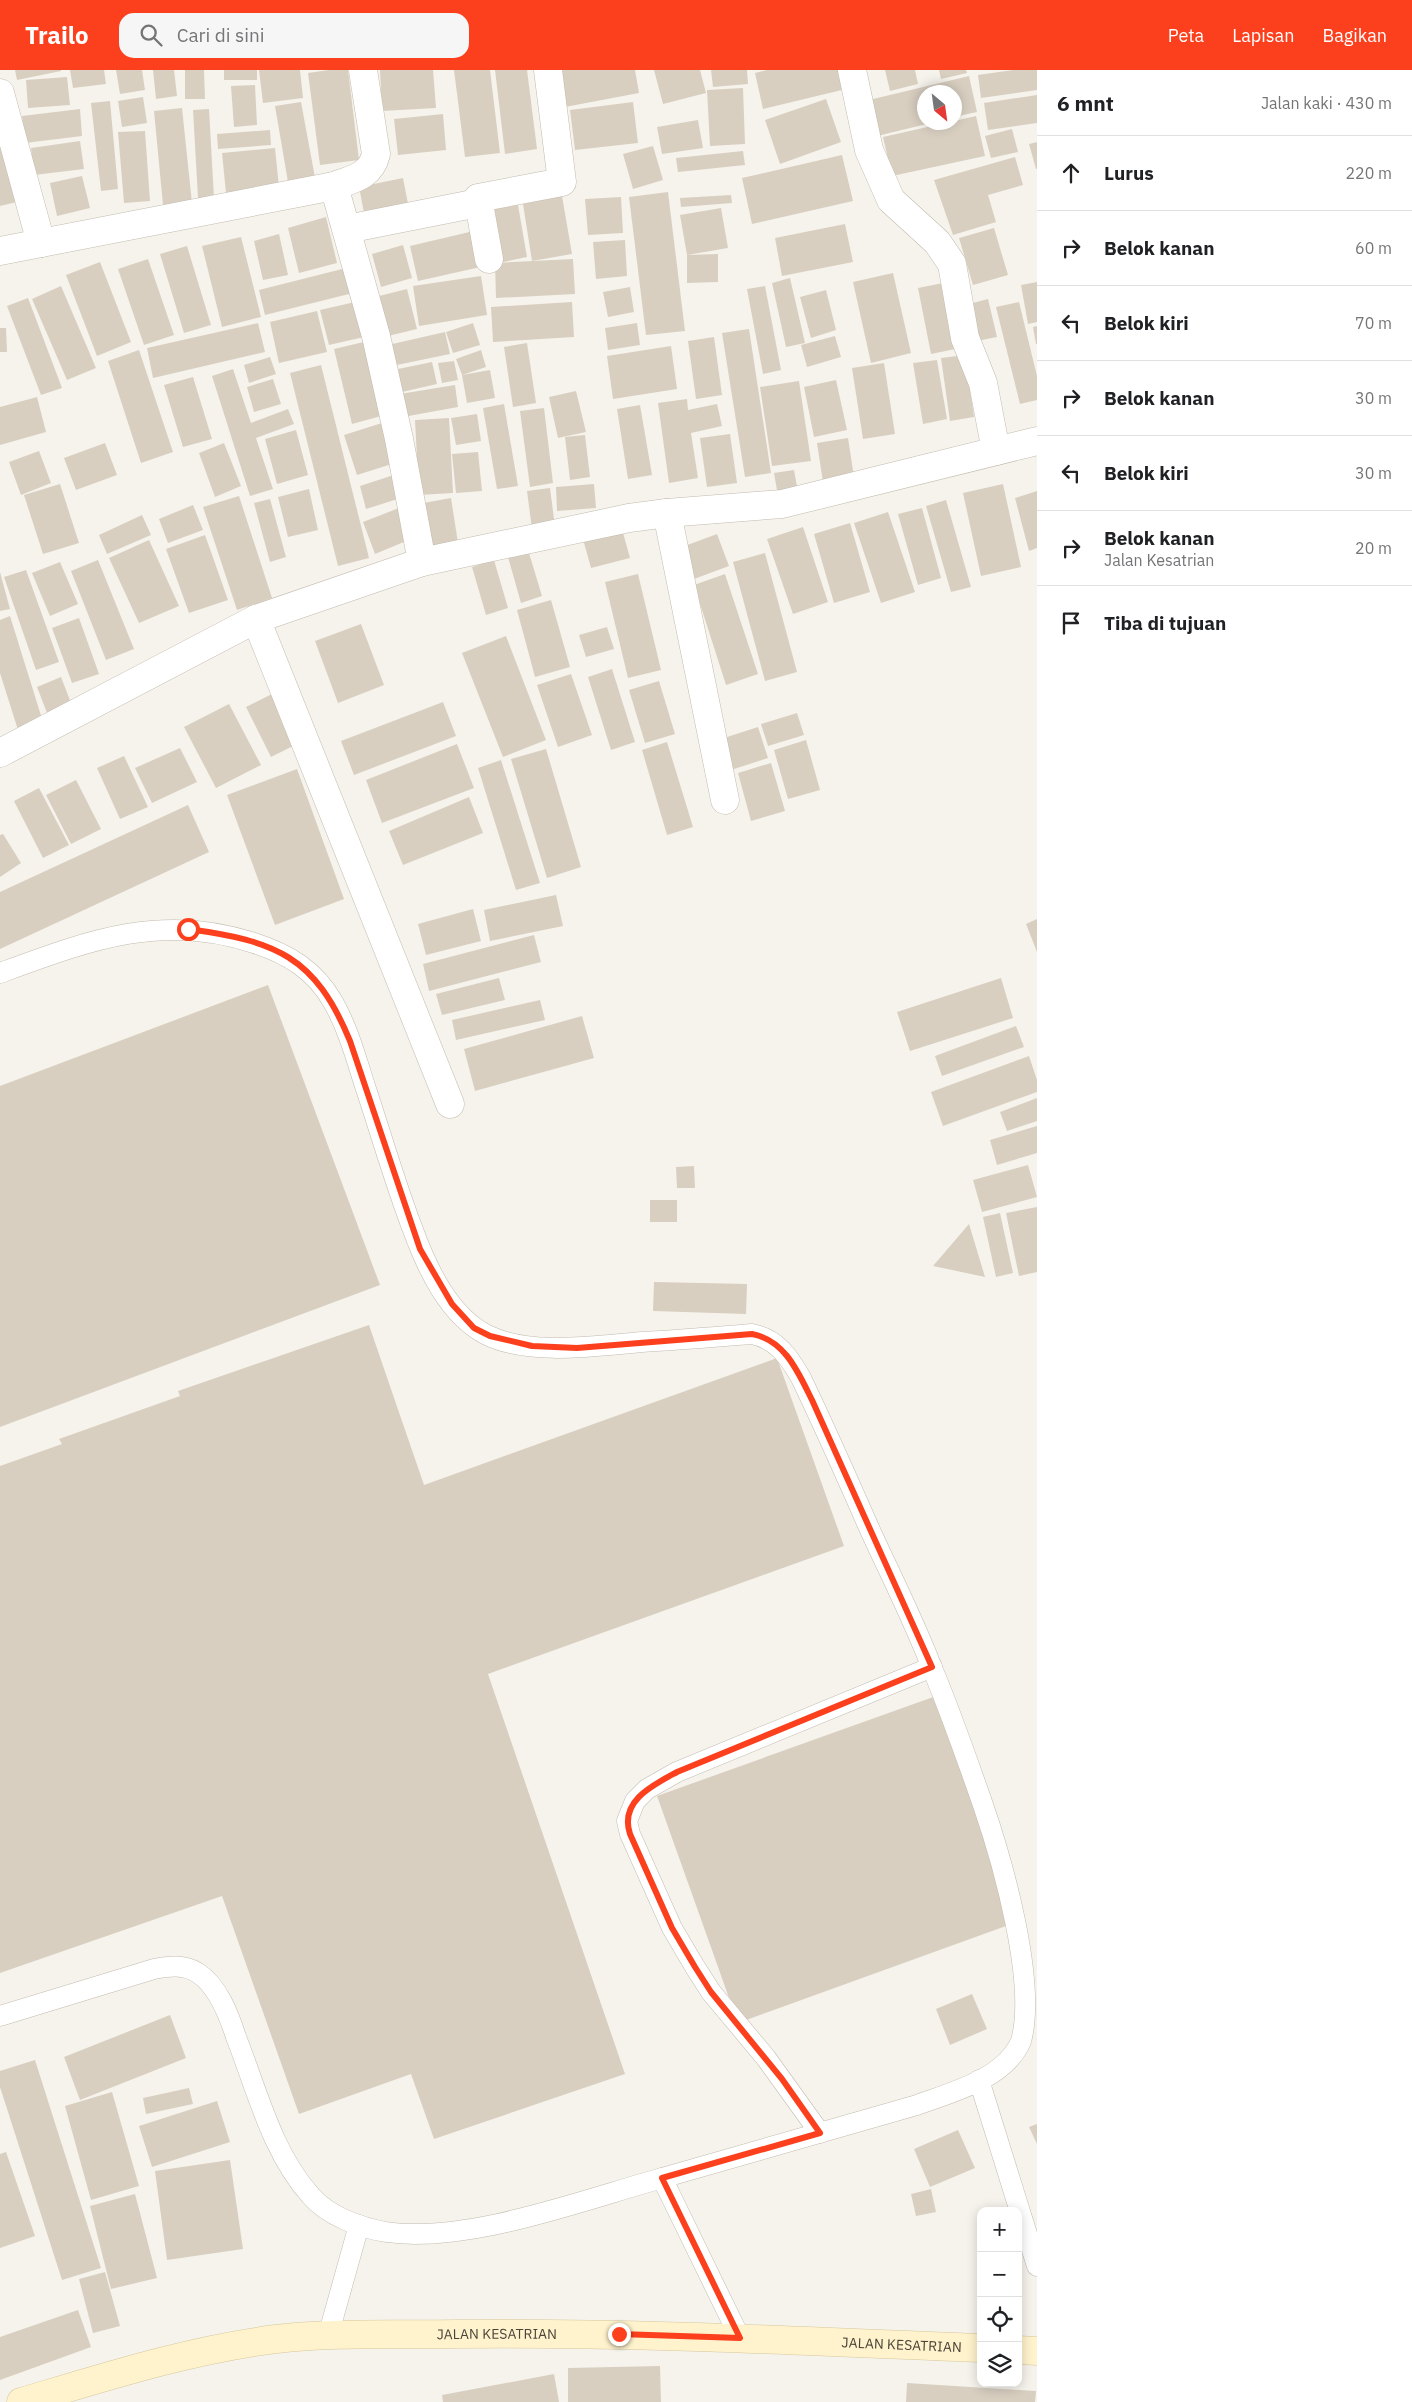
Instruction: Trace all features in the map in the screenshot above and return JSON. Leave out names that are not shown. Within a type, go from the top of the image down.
[{"type":"street","points":[[0,251],[334,186],[364,175],[374,164],[376,154],[363,70]]},
{"type":"street","points":[[488,260],[478,198],[562,182],[548,70]]},
{"type":"street","points":[[852,70],[869,150],[891,200],[937,242],[952,264],[965,338],[983,383],[996,451]]},
{"type":"street","points":[[0,93],[42,243]]},
{"type":"street","points":[[334,186],[376,336],[399,439],[422,562]]},
{"type":"street","points":[[346,229],[478,203]]},
{"type":"street","points":[[0,753],[256,619],[422,562],[629,518],[667,513],[782,504],[1037,441]]},
{"type":"street","points":[[667,513],[725,800]]},
{"type":"street","points":[[256,619],[450,1104]]},
{"type":"street","name":"JALAN KESATRIAN","points":[[21,2402],[119,2372],[213,2348],[278,2339],[328,2336],[495,2334],[740,2338],[977,2348]]},
{"type":"street","points":[[1022,2350],[1037,2351]]},
{"type":"lane","points":[[0,972],[46,955],[121,934],[160,929],[188,929],[225,934],[290,957],[318,980],[340,1017],[420,1249],[438,1283],[462,1317],[474,1328],[490,1336],[532,1346],[577,1348],[752,1334],[768,1338],[774,1342],[790,1361],[812,1400],[932,1667],[1001,1858],[1016,1908],[1024,1947],[1028,1991],[1026,2025],[1021,2041],[1005,2064],[979,2080],[917,2105],[820,2133],[507,2222],[452,2232],[386,2232],[359,2225],[336,2214],[312,2198],[299,2180],[274,2137],[232,2023],[214,1990],[197,1972],[176,1966],[154,1969],[0,2016]]},
{"type":"lane","points":[[820,2133],[782,2079],[716,1998],[695,1967],[672,1928],[652,1886],[630,1834],[627,1821],[628,1814],[642,1793],[677,1772],[932,1667]]},
{"type":"lane","points":[[979,2080],[1037,2266]]},
{"type":"lane","points":[[662,2178],[740,2338]]},
{"type":"lane","points":[[328,2336],[359,2225]]},
{"type":"building","points":[[15,70],[61,70],[61,71],[17,80]]},
{"type":"building","points":[[70,70],[104,70],[106,84],[73,88]]},
{"type":"building","points":[[116,70],[142,70],[145,90],[120,94]]},
{"type":"building","points":[[153,70],[174,70],[177,96],[156,99]]},
{"type":"building","points":[[185,70],[204,70],[205,99],[185,99]]},
{"type":"building","points":[[224,70],[257,70],[257,80],[224,80]]},
{"type":"building","points":[[259,70],[300,70],[303,98],[263,103]]},
{"type":"building","points":[[348,70],[359,160],[320,165],[308,73]]},
{"type":"building","points":[[380,70],[433,70],[436,108],[382,111]]},
{"type":"building","points":[[454,70],[490,70],[500,153],[465,157]]},
{"type":"building","points":[[495,70],[527,70],[537,149],[505,154]]},
{"type":"building","points":[[559,70],[635,70],[639,93],[565,107]]},
{"type":"building","points":[[654,70],[700,70],[706,93],[663,104]]},
{"type":"building","points":[[711,70],[747,70],[748,84],[713,87]]},
{"type":"building","points":[[767,70],[841,70],[846,89],[763,109],[755,73]]},
{"type":"building","points":[[885,70],[915,70],[918,84],[890,91]]},
{"type":"building","points":[[939,70],[966,70],[967,73],[941,79]]},
{"type":"building","points":[[1013,70],[1037,70],[1037,90],[981,98],[978,75]]},
{"type":"building","points":[[969,76],[977,112],[962,115],[962,85],[932,85]]},
{"type":"building","points":[[67,77],[70,105],[28,108],[26,80]]},
{"type":"building","points":[[255,85],[257,125],[234,127],[231,86]]},
{"type":"building","points":[[743,88],[745,144],[710,146],[707,90]]},
{"type":"building","points":[[917,88],[917,126],[877,136],[869,100]]},
{"type":"building","points":[[1037,95],[1037,123],[988,130],[984,103]]},
{"type":"building","points":[[143,97],[147,123],[122,127],[118,101]]},
{"type":"building","points":[[826,99],[841,142],[780,164],[765,120]]},
{"type":"building","points":[[110,101],[118,189],[101,191],[91,103]]},
{"type":"building","points":[[301,102],[316,183],[289,188],[275,106]]},
{"type":"building","points":[[633,102],[638,143],[575,150],[570,110]]},
{"type":"building","points":[[182,108],[192,203],[163,205],[154,111]]},
{"type":"building","points":[[80,109],[82,136],[25,143],[22,116]]},
{"type":"building","points":[[209,109],[214,198],[198,198],[193,110]]},
{"type":"building","points":[[443,114],[446,150],[398,155],[394,119]]},
{"type":"building","points":[[976,116],[985,156],[892,176],[883,137],[917,129],[962,130],[962,119]]},
{"type":"building","points":[[698,120],[703,148],[662,154],[657,127]]},
{"type":"building","points":[[1012,129],[1018,152],[991,158],[985,136]]},
{"type":"building","points":[[270,130],[271,145],[218,149],[217,134]]},
{"type":"building","points":[[0,131],[21,201],[0,206]]},
{"type":"building","points":[[145,131],[150,201],[124,203],[118,132]]},
{"type":"building","points":[[80,141],[84,169],[34,175],[31,148]]},
{"type":"building","points":[[1037,142],[1037,169],[1036,169],[1029,144]]},
{"type":"building","points":[[653,146],[663,180],[633,189],[623,154]]},
{"type":"building","points":[[275,148],[279,187],[226,193],[222,153]]},
{"type":"building","points":[[743,151],[745,165],[678,172],[676,158]]},
{"type":"building","points":[[842,155],[853,201],[752,224],[742,178]]},
{"type":"building","points":[[1015,157],[1023,185],[988,195],[996,222],[953,235],[934,180]]},
{"type":"building","points":[[82,176],[90,208],[57,216],[50,183]]},
{"type":"building","points":[[403,178],[409,209],[365,218],[359,187]]},
{"type":"building","points":[[668,192],[685,331],[646,335],[629,197]]},
{"type":"building","points":[[731,195],[732,203],[681,207],[680,198]]},
{"type":"building","points":[[562,196],[572,254],[532,261],[523,204]]},
{"type":"building","points":[[621,197],[623,233],[588,235],[585,199]]},
{"type":"building","points":[[518,205],[527,257],[499,263],[489,210]]},
{"type":"building","points":[[721,208],[728,248],[687,255],[680,215]]},
{"type":"building","points":[[326,217],[337,263],[299,273],[288,228]]},
{"type":"building","points":[[845,224],[853,262],[782,276],[775,238]]},
{"type":"building","points":[[994,228],[1008,275],[973,285],[959,238]]},
{"type":"building","points":[[478,230],[485,266],[418,281],[410,246]]},
{"type":"building","points":[[279,234],[288,275],[263,280],[254,241]]},
{"type":"building","points":[[241,237],[261,317],[222,327],[202,246]]},
{"type":"building","points":[[625,240],[627,276],[596,279],[593,242]]},
{"type":"building","points":[[403,245],[412,278],[381,287],[372,254]]},
{"type":"building","points":[[187,246],[211,325],[184,333],[160,254]]},
{"type":"building","points":[[718,254],[718,282],[687,283],[687,255]]},
{"type":"building","points":[[148,259],[174,335],[144,345],[118,269]]},
{"type":"building","points":[[573,259],[575,294],[496,298],[495,263]]},
{"type":"building","points":[[100,262],[131,342],[97,356],[66,275]]},
{"type":"building","points":[[350,267],[357,292],[265,315],[259,290]]},
{"type":"building","points":[[893,273],[911,353],[871,363],[853,282]]},
{"type":"building","points":[[481,276],[487,315],[419,326],[413,286]]},
{"type":"building","points":[[790,278],[805,343],[786,347],[772,283]]},
{"type":"building","points":[[948,282],[960,348],[931,354],[918,288]]},
{"type":"building","points":[[1037,282],[1037,322],[1028,324],[1021,285]]},
{"type":"building","points":[[61,286],[96,368],[67,380],[32,299]]},
{"type":"building","points":[[765,286],[781,370],[763,374],[747,289]]},
{"type":"building","points":[[630,287],[634,312],[608,317],[603,292]]},
{"type":"building","points":[[407,289],[417,329],[388,336],[379,296]]},
{"type":"building","points":[[826,290],[836,330],[811,338],[800,297]]},
{"type":"building","points":[[28,298],[62,388],[41,395],[7,306]]},
{"type":"building","points":[[988,299],[997,337],[977,341],[969,304]]},
{"type":"building","points":[[355,302],[364,337],[329,345],[320,310]]},
{"type":"building","points":[[572,302],[574,337],[493,342],[491,307]]},
{"type":"building","points":[[1019,302],[1037,376],[1037,400],[1020,404],[996,307]]},
{"type":"building","points":[[317,311],[327,352],[279,363],[270,322]]},
{"type":"building","points":[[258,323],[265,352],[153,378],[147,348]]},
{"type":"building","points":[[473,323],[480,345],[453,353],[446,332]]},
{"type":"building","points":[[637,323],[640,345],[608,350],[605,328]]},
{"type":"building","points":[[1037,326],[1037,344],[1036,344],[1033,327]]},
{"type":"building","points":[[0,328],[6,328],[7,352],[0,352]]},
{"type":"building","points":[[749,329],[771,473],[745,477],[722,333]]},
{"type":"building","points":[[445,332],[450,354],[392,366],[388,345]]},
{"type":"building","points":[[835,336],[841,357],[807,367],[801,345]]},
{"type":"building","points":[[714,337],[722,395],[696,399],[688,341]]},
{"type":"building","points":[[368,341],[385,415],[352,424],[334,349]]},
{"type":"building","points":[[527,343],[536,403],[513,407],[504,347]]},
{"type":"building","points":[[671,346],[677,389],[613,399],[607,356]]},
{"type":"building","points":[[139,350],[173,452],[141,463],[108,361]]},
{"type":"building","points":[[481,350],[486,367],[462,375],[456,359]]},
{"type":"building","points":[[965,355],[974,417],[950,421],[941,358]]},
{"type":"building","points":[[270,357],[276,374],[249,383],[244,365]]},
{"type":"building","points":[[937,360],[947,419],[923,424],[913,363]]},
{"type":"building","points":[[454,361],[458,380],[442,383],[438,363]]},
{"type":"building","points":[[432,362],[437,384],[402,392],[398,369]]},
{"type":"building","points":[[884,363],[895,434],[863,439],[852,368]]},
{"type":"building","points":[[321,365],[369,558],[338,566],[290,373]]},
{"type":"building","points":[[233,369],[251,423],[288,409],[294,424],[256,438],[273,489],[250,496],[212,376]]},
{"type":"building","points":[[490,370],[495,398],[467,403],[462,375]]},
{"type":"building","points":[[193,377],[212,439],[183,447],[164,385]]},
{"type":"building","points":[[273,379],[281,404],[254,412],[247,387]]},
{"type":"building","points":[[836,380],[847,430],[814,437],[804,387]]},
{"type":"building","points":[[799,381],[811,461],[772,466],[760,387]]},
{"type":"building","points":[[455,385],[458,407],[403,417],[400,394]]},
{"type":"building","points":[[576,391],[586,432],[558,438],[549,397]]},
{"type":"building","points":[[37,397],[46,432],[0,445],[0,407]]},
{"type":"building","points":[[687,399],[688,410],[717,404],[722,426],[691,433],[698,478],[669,483],[658,403]]},
{"type":"building","points":[[504,404],[518,486],[497,489],[483,408]]},
{"type":"building","points":[[640,405],[652,475],[628,479],[617,409]]},
{"type":"building","points":[[544,408],[553,483],[530,487],[520,411]]},
{"type":"building","points":[[477,414],[481,441],[456,445],[451,418]]},
{"type":"building","points":[[449,418],[453,493],[419,495],[415,420]]},
{"type":"building","points":[[382,423],[395,463],[357,475],[344,435]]},
{"type":"building","points":[[296,430],[308,475],[277,484],[265,439]]},
{"type":"building","points":[[730,434],[737,483],[707,487],[700,438]]},
{"type":"building","points":[[585,435],[590,477],[570,480],[565,437]]},
{"type":"building","points":[[848,438],[854,477],[823,482],[817,443]]},
{"type":"building","points":[[105,443],[117,475],[76,490],[64,458]]},
{"type":"building","points":[[224,443],[241,486],[215,497],[199,453]]},
{"type":"building","points":[[39,451],[51,483],[21,495],[9,462]]},
{"type":"building","points":[[478,452],[482,491],[456,493],[452,454]]},
{"type":"building","points":[[794,470],[798,492],[778,496],[774,473]]},
{"type":"building","points":[[397,474],[404,497],[366,509],[360,486]]},
{"type":"building","points":[[60,484],[79,543],[43,554],[24,495]]},
{"type":"building","points":[[594,484],[596,508],[557,511],[556,487]]},
{"type":"building","points":[[1003,484],[1021,567],[981,576],[963,493]]},
{"type":"building","points":[[550,488],[555,527],[532,529],[527,491]]},
{"type":"building","points":[[309,489],[318,530],[288,537],[278,497]]},
{"type":"building","points":[[1037,491],[1037,548],[1029,551],[1015,498]]},
{"type":"building","points":[[239,496],[272,598],[237,610],[203,507]]},
{"type":"building","points":[[451,498],[458,543],[426,548],[418,504]]},
{"type":"building","points":[[270,499],[286,557],[270,562],[254,503]]},
{"type":"building","points":[[946,500],[971,587],[951,592],[926,506]]},
{"type":"building","points":[[193,505],[203,530],[168,543],[159,519]]},
{"type":"building","points":[[399,508],[411,539],[375,554],[363,522]]},
{"type":"building","points":[[922,508],[941,578],[918,585],[898,514]]},
{"type":"building","points":[[888,512],[915,592],[881,603],[854,523]]},
{"type":"building","points":[[142,515],[151,535],[107,554],[99,535]]},
{"type":"building","points":[[850,523],[870,592],[834,603],[814,534]]},
{"type":"building","points":[[803,527],[828,602],[793,614],[767,539]]},
{"type":"building","points":[[622,529],[630,558],[591,568],[583,539]]},
{"type":"building","points":[[717,534],[729,566],[694,579],[682,547]]},
{"type":"building","points":[[205,535],[228,600],[189,613],[166,549]]},
{"type":"building","points":[[149,540],[179,606],[139,623],[109,558]]},
{"type":"building","points":[[529,553],[542,596],[521,603],[508,557]]},
{"type":"building","points":[[765,553],[797,672],[765,681],[733,562]]},
{"type":"building","points":[[98,560],[134,649],[106,660],[71,571]]},
{"type":"building","points":[[494,560],[508,608],[486,615],[472,567]]},
{"type":"building","points":[[60,562],[78,604],[50,616],[32,573]]},
{"type":"building","points":[[26,570],[59,662],[36,670],[4,577]]},
{"type":"building","points":[[0,572],[10,609],[0,611]]},
{"type":"building","points":[[638,574],[661,670],[628,678],[605,582]]},
{"type":"building","points":[[725,574],[758,674],[726,685],[694,585]]},
{"type":"building","points":[[551,600],[570,667],[535,677],[517,610]]},
{"type":"building","points":[[10,616],[43,722],[18,730],[0,673],[0,620]]},
{"type":"building","points":[[79,618],[99,674],[72,683],[52,628]]},
{"type":"building","points":[[361,624],[384,685],[338,703],[315,641]]},
{"type":"building","points":[[607,627],[614,649],[586,657],[579,635]]},
{"type":"building","points":[[506,636],[546,740],[503,757],[462,653]]},
{"type":"building","points":[[612,669],[635,742],[611,750],[588,677]]},
{"type":"building","points":[[571,674],[592,735],[558,747],[537,685]]},
{"type":"building","points":[[61,677],[73,708],[49,718],[37,687]]},
{"type":"building","points":[[659,681],[675,734],[645,743],[629,690]]},
{"type":"building","points":[[278,691],[303,741],[271,757],[246,707]]},
{"type":"building","points":[[443,702],[456,736],[354,775],[341,741]]},
{"type":"building","points":[[229,704],[261,765],[216,788],[184,727]]},
{"type":"building","points":[[797,713],[804,735],[768,746],[761,724]]},
{"type":"building","points":[[758,727],[768,758],[731,770],[721,739]]},
{"type":"building","points":[[806,740],[820,790],[788,799],[774,750]]},
{"type":"building","points":[[667,742],[693,827],[667,835],[642,750]]},
{"type":"building","points":[[457,744],[474,788],[382,823],[366,780]]},
{"type":"building","points":[[180,748],[197,782],[152,803],[135,768]]},
{"type":"building","points":[[546,749],[581,867],[547,878],[511,759]]},
{"type":"building","points":[[124,756],[148,807],[120,819],[97,768]]},
{"type":"building","points":[[501,760],[540,883],[516,890],[478,768]]},
{"type":"building","points":[[771,763],[785,811],[751,821],[738,773]]},
{"type":"building","points":[[297,769],[344,899],[275,925],[227,795]]},
{"type":"building","points":[[76,780],[101,829],[71,844],[46,795]]},
{"type":"building","points":[[39,788],[69,845],[43,858],[14,801]]},
{"type":"building","points":[[469,797],[483,833],[403,865],[389,831]]},
{"type":"building","points":[[188,805],[209,852],[0,949],[0,892]]},
{"type":"building","points":[[3,834],[21,863],[0,877],[0,835]]},
{"type":"building","points":[[556,895],[563,926],[490,941],[484,910]]},
{"type":"building","points":[[473,909],[481,941],[426,955],[418,924]]},
{"type":"building","points":[[1037,919],[1037,952],[1026,924]]},
{"type":"building","points":[[534,935],[541,962],[429,991],[423,964]]},
{"type":"building","points":[[499,978],[505,1000],[442,1015],[436,994]]},
{"type":"building","points":[[1001,978],[1013,1018],[910,1051],[897,1012]]},
{"type":"building","points":[[268,985],[380,1285],[0,1427],[0,1086]]},
{"type":"building","points":[[540,1000],[545,1020],[456,1040],[452,1020]]},
{"type":"building","points":[[582,1016],[594,1058],[475,1091],[464,1049]]},
{"type":"building","points":[[1016,1026],[1024,1047],[942,1076],[935,1056]]},
{"type":"building","points":[[1029,1056],[1037,1080],[1037,1092],[943,1126],[931,1092]]},
{"type":"building","points":[[1037,1098],[1037,1121],[1007,1131],[1000,1112]]},
{"type":"building","points":[[1037,1126],[1037,1153],[997,1165],[990,1140]]},
{"type":"building","points":[[1028,1165],[1037,1197],[982,1212],[973,1180]]},
{"type":"building","points":[[694,1166],[695,1188],[677,1188],[676,1167]]},
{"type":"building","points":[[650,1200],[677,1200],[677,1222],[650,1222]]},
{"type":"building","points":[[1037,1207],[1037,1272],[1019,1276],[1006,1213]]},
{"type":"building","points":[[1000,1213],[1013,1273],[996,1277],[983,1217]]},
{"type":"building","points":[[969,1224],[985,1277],[933,1266]]},
{"type":"building","points":[[654,1282],[747,1284],[746,1314],[653,1311]]},
{"type":"building","points":[[369,1325],[424,1485],[777,1358],[844,1546],[488,1674],[625,2074],[434,2139],[411,2074],[299,2114],[222,1896],[0,1973],[0,1466],[62,1444],[59,1439],[180,1396],[178,1391]]},
{"type":"building","points":[[936,1696],[1017,1922],[738,2023],[657,1796]]},
{"type":"building","points":[[972,1994],[987,2029],[950,2045],[936,2009]]},
{"type":"building","points":[[170,2015],[186,2058],[80,2100],[64,2057]]},
{"type":"building","points":[[35,2060],[101,2268],[62,2280],[0,2087],[0,2071]]},
{"type":"building","points":[[189,2088],[193,2104],[146,2114],[143,2098]]},
{"type":"building","points":[[112,2092],[139,2186],[91,2200],[65,2106]]},
{"type":"building","points":[[217,2101],[230,2142],[152,2167],[139,2126]]},
{"type":"building","points":[[1037,2124],[1037,2144],[1029,2127]]},
{"type":"building","points":[[958,2130],[975,2168],[930,2187],[914,2149]]},
{"type":"building","points":[[6,2152],[35,2236],[0,2248],[0,2154]]},
{"type":"building","points":[[230,2160],[243,2249],[167,2260],[155,2171]]},
{"type":"building","points":[[931,2189],[936,2212],[916,2216],[911,2194]]},
{"type":"building","points":[[135,2194],[157,2278],[111,2289],[90,2206]]},
{"type":"building","points":[[105,2272],[120,2326],[93,2333],[79,2279]]},
{"type":"building","points":[[78,2310],[91,2347],[0,2380],[0,2337]]},
{"type":"building","points":[[660,2366],[661,2402],[568,2402],[568,2368]]},
{"type":"building","points":[[554,2374],[559,2402],[443,2402],[442,2395]]},
{"type":"building","points":[[907,2383],[1036,2391],[1035,2402],[906,2402]]},
{"type":"route","points":[[188,929],[225,934],[277,951],[290,957],[318,980],[332,1000],[350,1041],[404,1207],[420,1249],[438,1283],[452,1304],[474,1328],[490,1336],[532,1346],[577,1348],[752,1334],[768,1338],[774,1342],[796,1370],[812,1400],[932,1667],[677,1772],[647,1789],[634,1801],[630,1808],[627,1821],[630,1834],[672,1928],[711,1992],[750,2037],[820,2133],[662,2178],[740,2338],[619,2334]]}]
